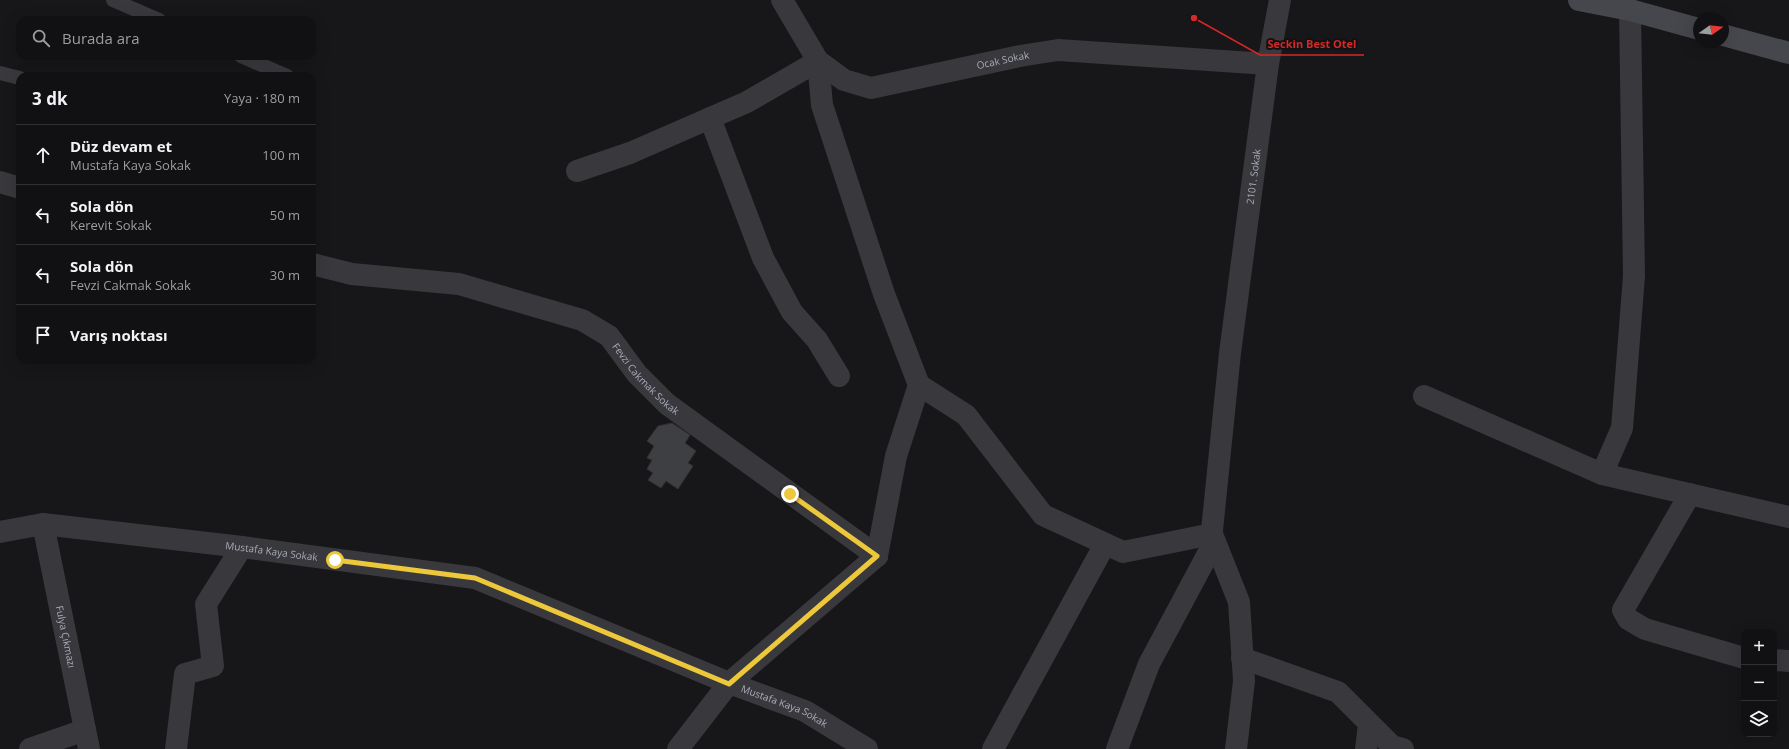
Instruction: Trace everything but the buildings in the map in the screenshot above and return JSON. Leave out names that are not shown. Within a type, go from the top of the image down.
[{"type":"street","name":"Ocak Sokak","points":[[782,0],[818,62],[844,80],[871,88],[1020,56],[1058,50],[1268,64]]},
{"type":"street","name":"2101. Sokak","points":[[1117,749],[1149,664],[1210,550],[1230,353],[1268,64],[1280,0]]},
{"type":"street","points":[[1579,0],[1630,10],[1693,27]]},
{"type":"street","points":[[1602,474],[1622,428],[1634,276],[1630,10]]},
{"type":"street","points":[[1729,37],[1789,53]]},
{"type":"street","points":[[577,171],[630,153],[747,102],[818,62],[824,112],[884,294],[919,385],[966,415],[1043,515],[1123,552],[1212,534],[1239,602],[1244,681],[1236,749]]},
{"type":"street","points":[[710,118],[763,258],[792,312],[816,340],[839,376]]},
{"type":"street","points":[[0,182],[16,187]]},
{"type":"street","name":"Fevzi Cakmak Sokak","points":[[316,265],[352,274],[459,284],[582,320],[610,336],[637,374],[667,404],[877,556]]},
{"type":"street","points":[[678,749],[729,684],[877,556],[896,456],[919,385]]},
{"type":"street","points":[[1424,396],[1602,474],[1789,517]]},
{"type":"street","points":[[1690,494],[1623,610],[1628,620],[1645,629],[1741,657]]},
{"type":"street","name":"Mustafa Kaya Sokak","points":[[0,532],[43,524],[242,547],[475,578],[729,684],[805,711],[867,749]]},
{"type":"street","name":"Fulya Çıkmazı","points":[[43,524],[87,740]]},
{"type":"street","points":[[993,749],[1105,544]]},
{"type":"street","points":[[176,749],[185,674],[213,666],[206,604],[242,547]]},
{"type":"street","points":[[1242,658],[1338,692],[1392,746],[1403,749]]},
{"type":"street","points":[[1777,660],[1789,661]]},
{"type":"street","points":[[1366,749],[1369,724]]},
{"type":"street","points":[[30,749],[87,740]]},
{"type":"lane","points":[[113,0],[150,16]]},
{"type":"lane","points":[[250,60],[278,72]]},
{"type":"lane","points":[[0,73],[16,77]]},
{"type":"place","name":"Seckin Best Otel","points":[[1194,18]]},
{"type":"route","points":[[335,560],[475,578],[729,684],[877,556],[790,494]]}]
